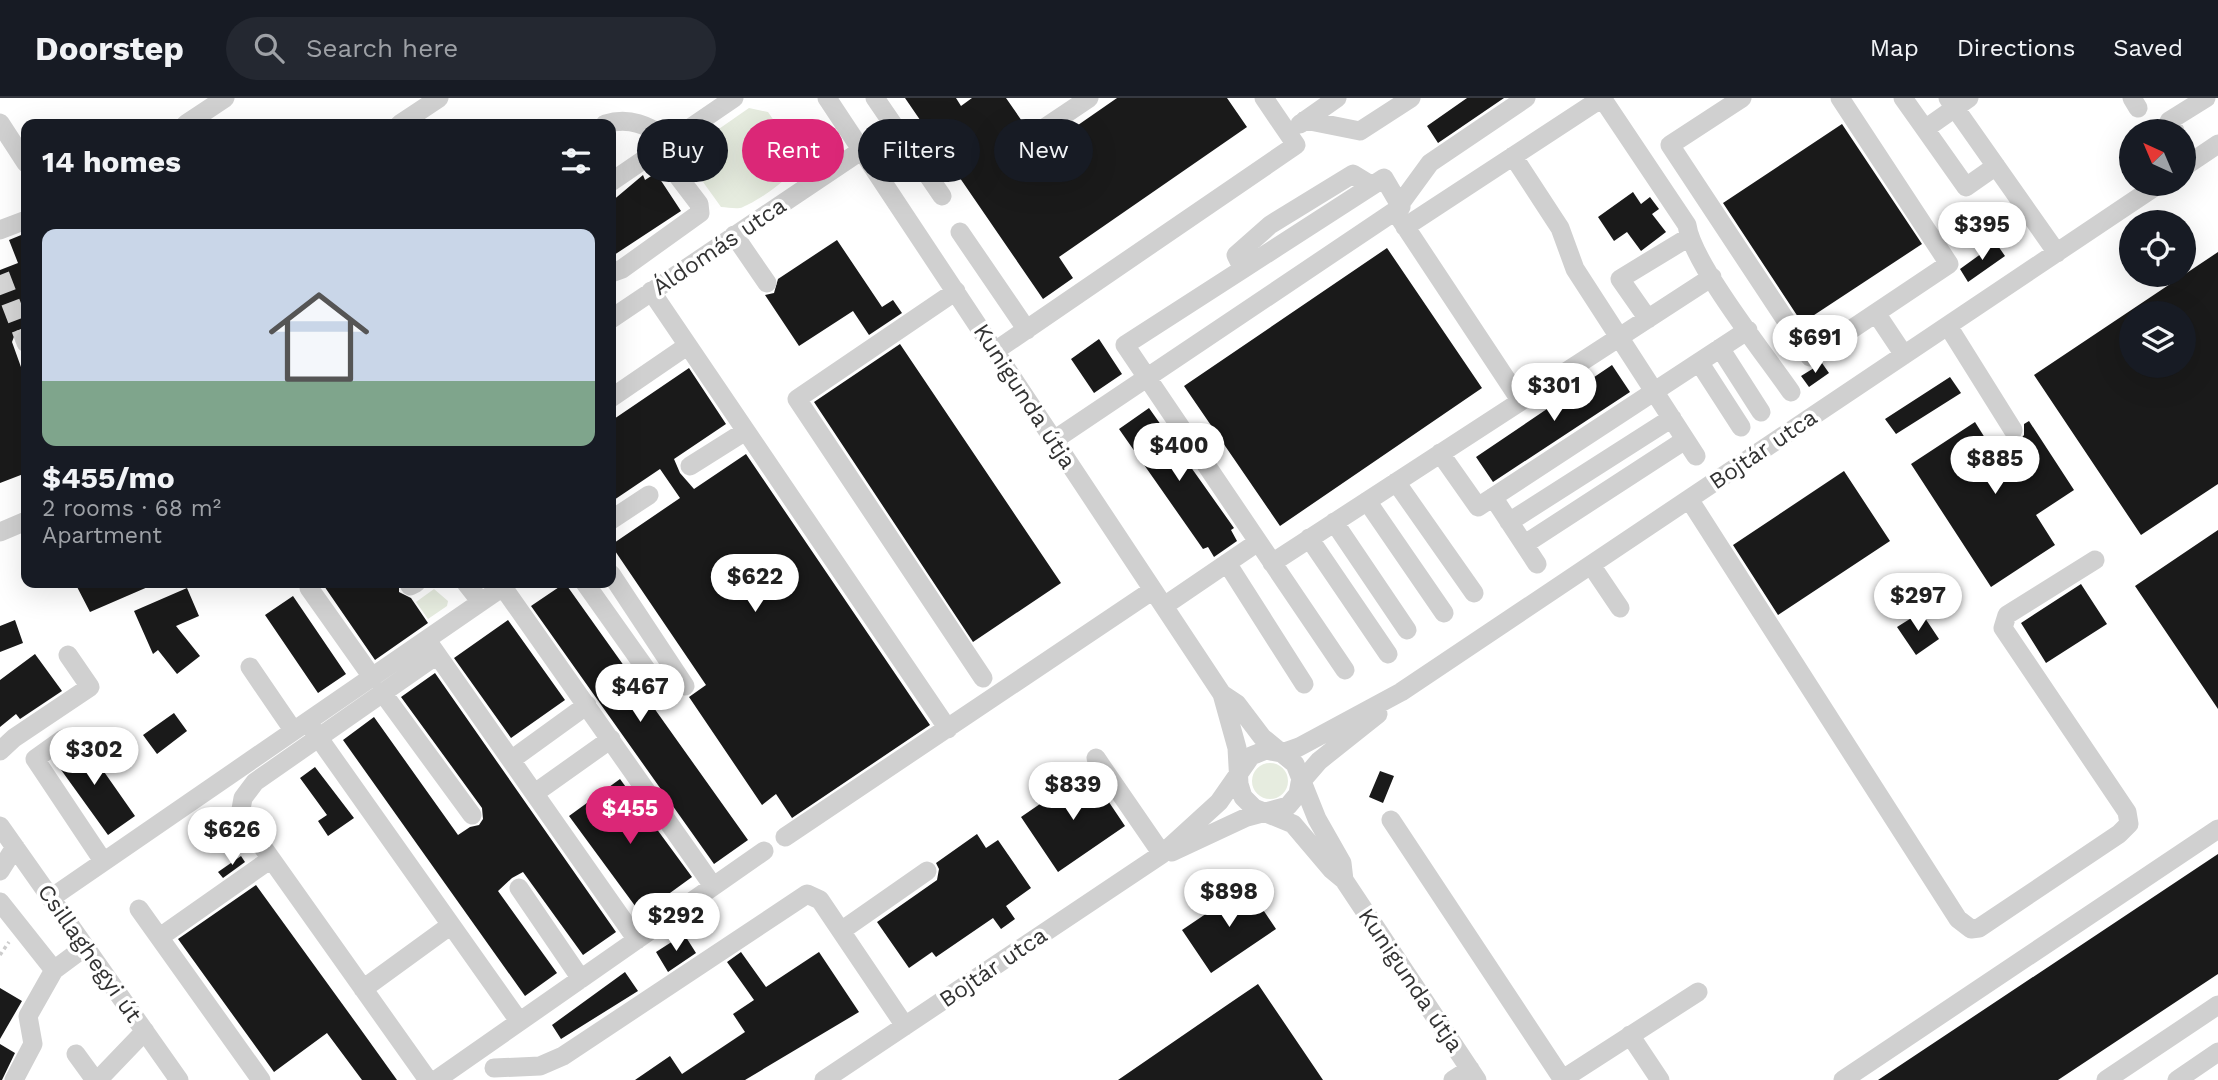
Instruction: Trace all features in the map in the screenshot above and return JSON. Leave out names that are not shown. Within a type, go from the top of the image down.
[{"type":"street","points":[[194,119],[225,98]]},
{"type":"street","points":[[408,119],[439,98]]},
{"type":"street","points":[[703,119],[734,98]]},
{"type":"street","name":"Kunigunda útja","points":[[827,98],[858,144]]},
{"type":"street","points":[[875,98],[942,197]]},
{"type":"street","points":[[1058,119],[1089,98]]},
{"type":"street","points":[[995,351],[1296,145],[1264,98]]},
{"type":"street","points":[[1288,132],[1337,98]]},
{"type":"street","points":[[1305,120],[1360,131],[1412,98]]},
{"type":"street","points":[[1401,215],[1430,163],[1526,98]]},
{"type":"street","points":[[1054,440],[1401,215],[1513,156],[1602,98],[1687,225],[1689,237],[1712,277],[1791,393]]},
{"type":"street","points":[[1742,98],[1670,145],[1810,357],[1950,264],[1840,98]]},
{"type":"street","points":[[1903,98],[1966,187],[1996,166]]},
{"type":"street","points":[[2172,119],[2206,98]]},
{"type":"street","points":[[1925,129],[1957,101],[1996,166],[2057,253]]},
{"type":"street","points":[[616,122],[637,123]]},
{"type":"street","points":[[0,123],[21,155]]},
{"type":"street","points":[[2196,153],[2218,144]]},
{"type":"street","name":"Áldomás utca","points":[[616,316],[858,153]]},
{"type":"street","points":[[1513,156],[1560,228],[1575,269],[1691,448],[1525,544]]},
{"type":"street","points":[[616,179],[637,164]]},
{"type":"street","points":[[1345,670],[1125,345],[1384,178],[1401,215],[1520,400]]},
{"type":"street","points":[[616,271],[701,213],[686,182]]},
{"type":"street","name":"Kunigunda útja","points":[[883,182],[1222,694],[1237,748],[1243,797],[1250,806],[1293,824],[1332,870],[1344,880],[1473,1074]]},
{"type":"street","name":"Bojtár utca","points":[[1282,753],[1299,747],[1401,692],[2141,196]]},
{"type":"street","points":[[0,230],[21,222]]},
{"type":"street","points":[[960,232],[1027,330]]},
{"type":"street","points":[[734,235],[767,283]]},
{"type":"street","points":[[1648,318],[1620,279],[1689,237]]},
{"type":"street","points":[[1272,563],[1712,277]]},
{"type":"street","points":[[651,291],[744,432],[948,729]]},
{"type":"street","points":[[956,292],[797,399],[983,678]]},
{"type":"street","points":[[1877,313],[1904,355]]},
{"type":"street","points":[[1948,326],[2013,430]]},
{"type":"street","points":[[1440,453],[1478,507],[1748,330]]},
{"type":"street","points":[[616,395],[687,346]]},
{"type":"street","points":[[1720,348],[1761,412]]},
{"type":"street","points":[[1699,362],[1741,426]]},
{"type":"street","points":[[1509,522],[1672,418]]},
{"type":"street","points":[[690,466],[744,432]]},
{"type":"street","points":[[1396,482],[1474,593]]},
{"type":"street","points":[[616,517],[649,495]]},
{"type":"street","points":[[1493,497],[1537,564]]},
{"type":"street","points":[[1689,499],[1958,919],[1971,929],[1990,921],[2119,834],[2129,824],[2127,811],[2003,628],[2007,615],[2095,560]]},
{"type":"street","points":[[1367,501],[1444,613]]},
{"type":"street","points":[[1334,522],[1407,630]]},
{"type":"street","points":[[0,531],[21,523]]},
{"type":"street","points":[[1309,538],[1388,654]]},
{"type":"street","points":[[785,837],[948,729],[1051,668],[1159,598],[1227,563],[1258,542]]},
{"type":"street","points":[[1227,563],[1304,684]]},
{"type":"street","points":[[1591,565],[1620,607]]},
{"type":"street","points":[[616,582],[685,686]]},
{"type":"street","points":[[309,588],[472,815]]},
{"type":"street","points":[[470,588],[481,602]]},
{"type":"street","points":[[51,898],[103,860],[377,685],[432,647],[481,602],[505,588]]},
{"type":"street","points":[[512,588],[587,705],[713,886]]},
{"type":"street","points":[[589,588],[653,679]]},
{"type":"street","points":[[432,647],[637,940]]},
{"type":"street","points":[[0,751],[14,738],[90,687],[68,655]]},
{"type":"street","points":[[250,667],[306,729],[520,1021]]},
{"type":"street","name":"Bojtár utca","points":[[1300,783],[1329,752],[1401,692]]},
{"type":"street","name":"Kunigunda útja","points":[[1222,694],[1237,704],[1262,737],[1296,764],[1300,783],[1342,863],[1344,880]]},
{"type":"street","points":[[511,760],[587,705]]},
{"type":"street","points":[[306,729],[255,782],[243,798],[240,815],[428,1080]]},
{"type":"street","points":[[63,739],[35,760],[103,860]]},
{"type":"street","points":[[535,793],[611,739]]},
{"type":"street","points":[[1239,775],[1245,762],[1256,753],[1266,750],[1282,753]]},
{"type":"street","points":[[1096,758],[1162,854]]},
{"type":"street","name":"Bojtár utca","points":[[824,1080],[1162,854],[1219,802],[1239,775]]},
{"type":"street","points":[[1264,812],[1277,811],[1288,806],[1298,794],[1300,783]]},
{"type":"street","name":"Bojtár utca","points":[[1162,854],[1182,850],[1230,824],[1264,812]]},
{"type":"street","points":[[1391,820],[1563,1079],[1698,992]]},
{"type":"street","name":"Csillaghegyi út","points":[[0,826],[179,1080]]},
{"type":"street","points":[[1843,1080],[2218,829]]},
{"type":"street","points":[[0,871],[15,847]]},
{"type":"street","points":[[436,1080],[764,851]]},
{"type":"street","points":[[160,937],[271,859]]},
{"type":"street","points":[[841,931],[927,871]]},
{"type":"street","points":[[519,888],[581,979]]},
{"type":"street","points":[[494,1068],[540,1066],[563,1056],[801,897],[812,895],[820,900],[905,1026]]},
{"type":"street","points":[[0,902],[54,970]]},
{"type":"street","points":[[139,909],[261,1080]]},
{"type":"street","points":[[363,989],[452,925]]},
{"type":"street","points":[[14,1080],[33,1044],[27,1016],[54,970],[85,947]]},
{"type":"street","points":[[2106,1080],[2218,1006]]},
{"type":"street","points":[[76,1054],[96,1080],[145,1031]]},
{"type":"street","points":[[1630,1035],[1660,1080]]},
{"type":"street","points":[[2177,1080],[2218,1052]]},
{"type":"street","points":[[1453,1080],[1473,1074]]},
{"type":"path","points":[[0,955],[12,938]]},
{"type":"shaded area","points":[[749,108],[768,112],[773,119],[742,119],[742,182],[782,182],[750,204],[738,208],[721,207],[703,182],[728,182],[728,123]]},
{"type":"shaded area","points":[[434,589],[448,601],[447,606],[428,619],[416,602]]},
{"type":"shaded area","points":[[1270,763],[1283,768],[1288,781],[1283,794],[1270,799],[1257,794],[1252,781],[1257,768]]},
{"type":"building","points":[[905,98],[956,98],[961,106],[972,98],[1006,98],[1021,119],[994,119],[994,182],[1093,182],[1093,119],[1087,119],[1117,98],[1227,98],[1247,127],[1059,257],[1073,278],[1043,299],[963,182],[980,182],[980,119],[919,119]]},
{"type":"building","points":[[1467,98],[1504,98],[1438,143],[1427,126]]},
{"type":"building","points":[[1842,124],[1922,244],[1802,323],[1723,203]]},
{"type":"building","points":[[637,180],[662,182],[681,211],[616,254],[616,198]]},
{"type":"building","points":[[1633,192],[1641,204],[1650,197],[1659,209],[1652,214],[1666,232],[1641,251],[1627,232],[1614,241],[1598,217]]},
{"type":"building","points":[[21,235],[21,330],[16,331],[12,342],[21,367],[21,475],[0,483],[0,270],[18,263],[9,240]]},
{"type":"building","points":[[837,240],[882,307],[893,300],[902,313],[869,335],[853,311],[799,346],[765,295],[774,293],[778,279]]},
{"type":"building","points":[[1996,243],[2005,256],[1968,282],[1960,269]]},
{"type":"building","points":[[1387,248],[1482,388],[1280,526],[1184,386]]},
{"type":"building","points":[[2218,252],[2218,484],[2141,535],[2034,375],[2119,318],[2119,378],[2196,378],[2196,301],[2145,301],[2166,287],[2196,287],[2196,267]]},
{"type":"building","points":[[1099,339],[1122,374],[1094,393],[1071,359]]},
{"type":"building","points":[[900,344],[1061,583],[973,642],[814,402]]},
{"type":"building","points":[[1822,363],[1829,373],[1809,387],[1801,376]]},
{"type":"building","points":[[1612,365],[1630,392],[1493,482],[1476,457]]},
{"type":"building","points":[[689,368],[726,424],[674,459],[680,473],[694,489],[746,454],[930,725],[792,818],[776,794],[762,805],[689,697],[706,685],[616,552],[616,542],[680,498],[660,469],[616,499],[616,418]]},
{"type":"building","points":[[1950,377],[1961,393],[1896,434],[1885,419]]},
{"type":"building","points":[[1149,408],[1234,528],[1231,530],[1237,541],[1214,557],[1208,547],[1203,549],[1119,429]]},
{"type":"building","points":[[2029,421],[2074,490],[2036,515],[2055,545],[1991,587],[1911,464],[1975,422],[1990,446],[2003,437],[2013,442],[2020,440],[2024,435],[2024,424]]},
{"type":"building","points":[[1844,471],[1890,541],[1778,615],[1733,545]]},
{"type":"building","points":[[2218,530],[2218,709],[2135,586]]},
{"type":"building","points":[[2081,584],[2107,624],[2046,663],[2021,623]]},
{"type":"building","points":[[78,588],[145,588],[90,612]]},
{"type":"building","points":[[187,588],[199,616],[176,626],[200,656],[177,674],[158,650],[153,654],[134,611]]},
{"type":"building","points":[[325,588],[399,588],[399,592],[411,598],[428,623],[375,660]]},
{"type":"building","points":[[558,588],[569,588],[748,840],[714,864],[531,606]]},
{"type":"building","points":[[293,596],[346,674],[318,693],[265,615]]},
{"type":"building","points":[[1921,612],[1939,639],[1916,655],[1897,627]]},
{"type":"building","points":[[15,620],[23,643],[0,652],[0,626]]},
{"type":"building","points":[[508,620],[565,700],[511,738],[454,658]]},
{"type":"building","points":[[35,654],[62,691],[20,719],[16,714],[0,727],[0,680]]},
{"type":"building","points":[[435,673],[616,932],[583,955],[523,872],[512,878],[498,891],[557,973],[525,996],[343,740],[374,717],[458,835],[479,825],[483,819],[482,808],[401,697]]},
{"type":"building","points":[[174,713],[187,731],[157,754],[143,735]]},
{"type":"building","points":[[79,736],[135,816],[108,835],[54,760],[71,748]]},
{"type":"building","points":[[315,767],[354,818],[328,836],[318,821],[327,815],[300,778]]},
{"type":"building","points":[[1088,771],[1125,826],[1058,872],[1021,817]]},
{"type":"building","points":[[1380,771],[1394,776],[1383,803],[1369,797]]},
{"type":"building","points":[[620,779],[692,877],[641,914],[569,816]]},
{"type":"building","points":[[977,834],[986,848],[998,840],[1031,888],[1006,906],[1015,919],[1001,929],[993,918],[936,957],[932,952],[909,968],[877,922],[937,880],[939,869],[936,863]]},
{"type":"building","points":[[2218,854],[2218,974],[2058,1080],[1878,1080]]},
{"type":"building","points":[[241,856],[245,862],[223,878],[218,872]]},
{"type":"building","points":[[256,885],[397,1080],[362,1080],[327,1033],[274,1072],[178,939]]},
{"type":"building","points":[[1247,886],[1276,929],[1211,973],[1182,930]]},
{"type":"building","points":[[684,934],[696,953],[668,972],[656,952]]},
{"type":"building","points":[[741,952],[766,987],[819,952],[859,1012],[745,1080],[635,1080],[670,1056],[682,1074],[745,1032],[733,1014],[754,1000],[727,962]]},
{"type":"building","points":[[625,972],[638,991],[561,1039],[552,1025]]},
{"type":"building","points":[[1258,984],[1323,1080],[1118,1080],[1230,1003]]},
{"type":"building","points":[[0,988],[22,1001],[0,1039]]},
{"type":"building","points":[[0,1044],[15,1053],[2,1080],[0,1080]]},
{"type":"tunnel","points":[[0,275],[21,330]]}]
